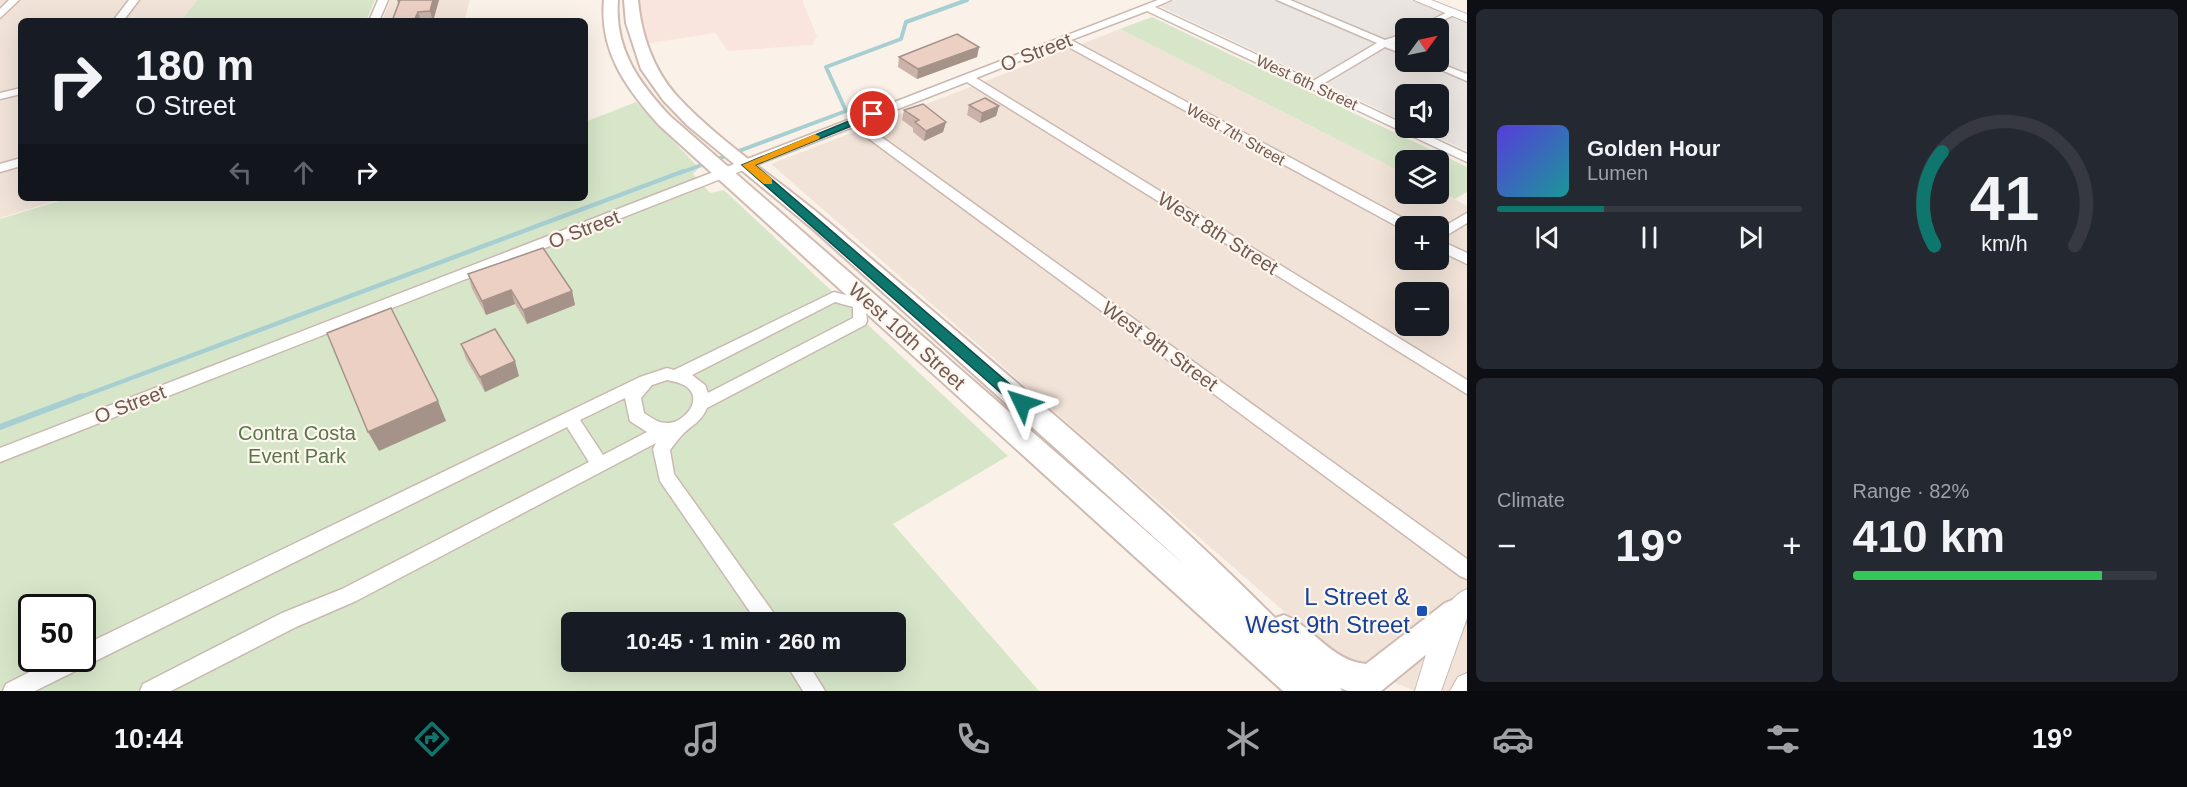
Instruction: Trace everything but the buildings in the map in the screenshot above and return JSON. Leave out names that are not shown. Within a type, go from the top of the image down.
[{"type":"main road","name":"West 10th Street","points":[[611,0],[608,19],[624,71],[665,121],[737,169],[891,287],[1190,551],[1326,691]]},
{"type":"main road","name":"West 10th Street","points":[[631,0],[633,23],[649,69],[669,97],[863,302],[1306,691]]},
{"type":"main road","points":[[1190,551],[1325,663],[1354,680],[1371,680],[1461,607]]},
{"type":"street","points":[[0,15],[14,0]]},
{"type":"street","points":[[120,18],[134,0]]},
{"type":"street","points":[[375,18],[383,0]]},
{"type":"street","name":"O Street","points":[[0,455],[1166,0]]},
{"type":"street","points":[[1282,0],[1395,47]]},
{"type":"street","points":[[1420,0],[1467,18]]},
{"type":"street","points":[[1443,0],[1467,9]]},
{"type":"street","name":"West 6th Street","points":[[1147,7],[1467,158]]},
{"type":"street","points":[[1443,18],[1454,13]]},
{"type":"street","name":"West 7th Street","points":[[1065,40],[1395,219]]},
{"type":"street","points":[[1314,86],[1385,43],[1395,40]]},
{"type":"street","points":[[1449,71],[1467,78]]},
{"type":"street","name":"West 8th Street","points":[[969,78],[1467,388]]},
{"type":"street","points":[[0,96],[18,92]]},
{"type":"street","name":"West 9th Street","points":[[854,122],[1467,570]]},
{"type":"street","points":[[0,168],[18,163]]},
{"type":"street","points":[[1449,229],[1467,217]]},
{"type":"street","points":[[1449,250],[1467,259]]},
{"type":"street","points":[[96,651],[646,381],[657,376],[678,375],[834,297],[863,302],[891,287]]},
{"type":"street","points":[[702,403],[860,321],[863,302]]},
{"type":"street","points":[[150,691],[289,620],[349,595],[698,415],[702,403],[700,390],[695,384],[678,375]]},
{"type":"street","points":[[646,381],[633,397],[636,416],[643,423],[672,429]]},
{"type":"street","points":[[570,418],[600,464]]},
{"type":"street","points":[[672,429],[661,449],[666,476],[761,612]]},
{"type":"street","points":[[1428,691],[1461,607]]},
{"type":"street","points":[[13,691],[52,672]]},
{"type":"street","points":[[802,672],[815,691]]},
{"type":"street","points":[[1463,691],[1467,686]]},
{"type":"shaded area","points":[[0,0],[197,0],[183,18],[18,18],[18,201],[55,201],[0,218]]},
{"type":"shaded area","points":[[390,0],[470,0],[465,18],[383,18]]},
{"type":"shaded area","points":[[636,0],[802,0],[817,36],[812,45],[728,51],[715,33],[643,44]]},
{"type":"shaded area","points":[[1175,0],[1413,0],[1467,21],[1467,151],[1439,138],[1449,138],[1449,84],[1395,84],[1395,117],[1159,6]]},
{"type":"shaded area","points":[[1120,29],[1395,169],[1395,204],[1449,204],[1449,196],[1467,206],[1467,691],[1416,691],[1343,663],[771,164]]},
{"type":"green space","points":[[197,0],[375,0],[367,18],[183,18]]},
{"type":"green space","points":[[1152,17],[1395,133],[1395,138],[1406,138],[1431,150],[1395,150],[1395,169],[1120,29]]},
{"type":"green space","name":"Contra Costa Event Park","points":[[636,102],[699,168],[693,174],[710,193],[724,190],[1008,456],[893,524],[1039,691],[0,691],[0,219],[59,201],[588,201],[588,121]]},
{"type":"green space","points":[[1449,158],[1467,167],[1467,192],[1455,199],[1449,196]]},
{"type":"waterway","points":[[680,173],[846,111],[826,67],[901,39],[906,22],[967,0]]},
{"type":"waterway","points":[[78,398],[684,171]]},
{"type":"waterway","points":[[0,427],[82,396]]},
{"type":"slow traffic","points":[[768,182],[747,165],[815,137]]},
{"type":"place","name":"L Street & West 9th Street","points":[[1422,611]]},
{"type":"route","points":[[873,114],[747,165],[822,226],[1022,403]]}]
